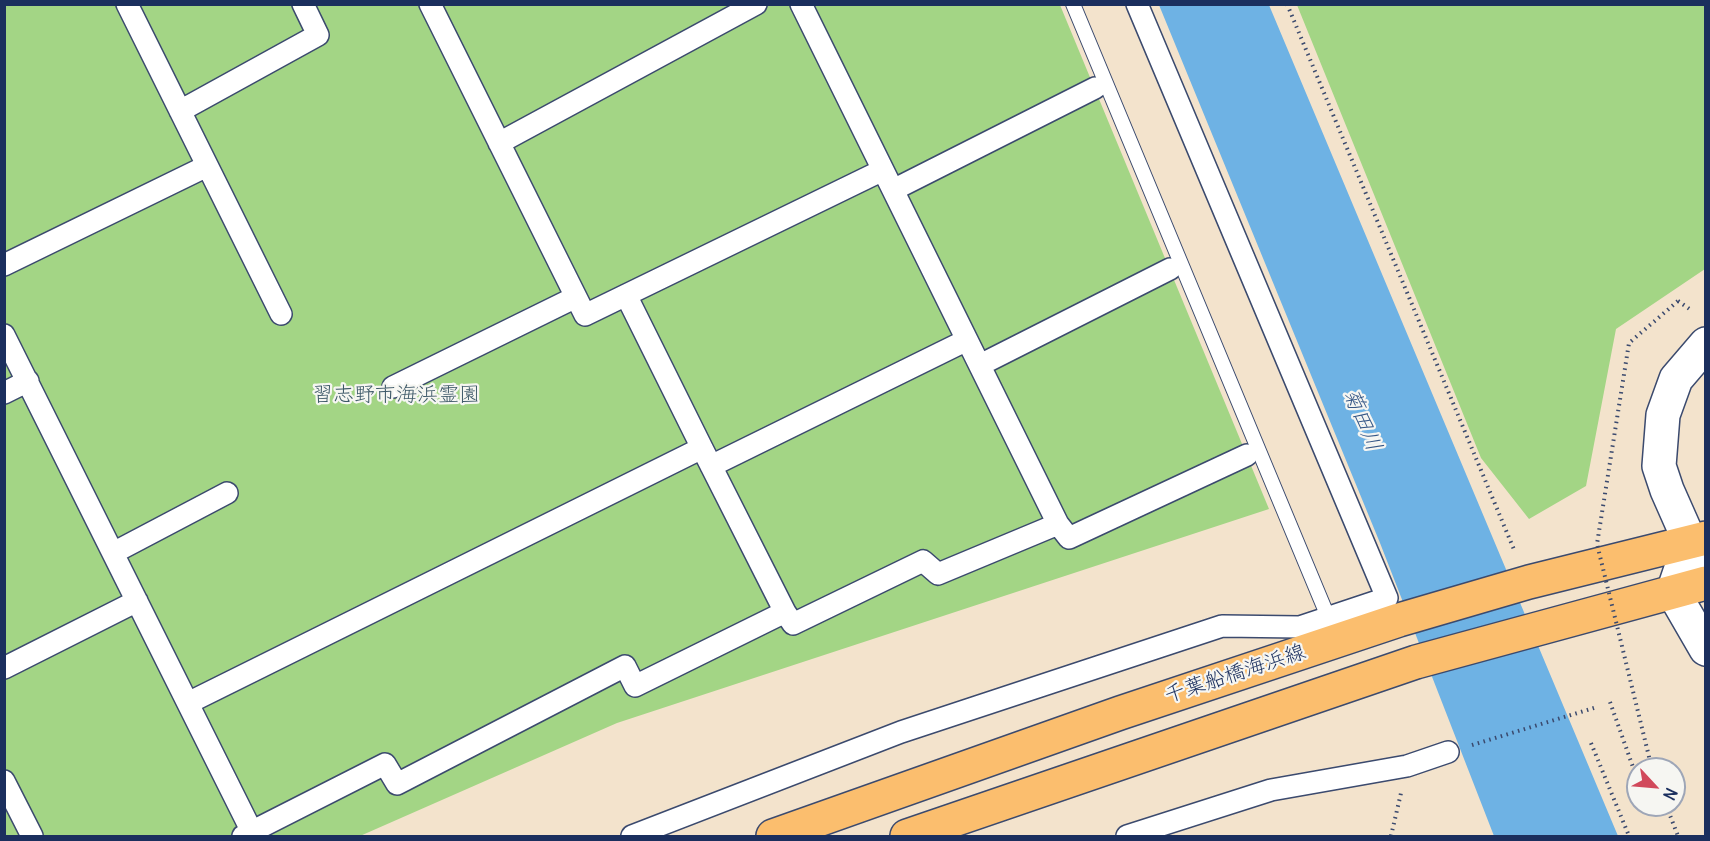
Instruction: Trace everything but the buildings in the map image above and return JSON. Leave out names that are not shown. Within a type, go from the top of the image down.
[{"type":"main road","name":"千葉船橋海浜線","points":[[773,837],[1120,712],[1333,629],[1399,620],[1529,582],[1700,546]]},
{"type":"main road","points":[[907,837],[1416,662],[1706,583]]},
{"type":"street","points":[[127,4],[281,314]]},
{"type":"street","points":[[430,4],[585,315],[883,170]]},
{"type":"street","points":[[499,143],[756,4]]},
{"type":"street","points":[[801,4],[1058,524],[1069,538],[1247,455]]},
{"type":"street","points":[[632,837],[901,732],[1222,626],[1333,629],[1387,598],[1137,4]]},
{"type":"street","points":[[180,111],[318,35],[305,5]]},
{"type":"street","points":[[893,190],[1095,88]]},
{"type":"street","points":[[4,265],[207,166]]},
{"type":"street","points":[[980,365],[1170,269]]},
{"type":"street","points":[[626,294],[706,457],[793,624],[923,561],[938,574],[1058,524]]},
{"type":"street","points":[[393,387],[576,297]]},
{"type":"street","points":[[4,335],[188,703],[248,834],[385,765],[397,783],[625,666],[634,686],[785,612]]},
{"type":"street","points":[[188,703],[706,457],[967,340]]},
{"type":"street","points":[[1706,345],[1676,379],[1663,415],[1659,466],[1667,490],[1700,546],[1673,592],[1706,649]]},
{"type":"street","points":[[4,393],[28,381]]},
{"type":"street","points":[[113,553],[227,493]]},
{"type":"street","points":[[4,668],[137,601]]},
{"type":"street","points":[[1127,837],[1271,790],[1407,766],[1448,752]]},
{"type":"street","points":[[4,781],[32,837]]},
{"type":"lane","points":[[1073,4],[1333,629]]},
{"type":"path","points":[[1287,4],[1515,552]]},
{"type":"path","points":[[1649,757],[1596,544],[1629,343],[1678,301],[1691,310]]},
{"type":"path","points":[[1610,702],[1630,757]]},
{"type":"path","points":[[1448,752],[1594,708]]},
{"type":"path","points":[[1591,743],[1629,837]]},
{"type":"path","points":[[1391,837],[1407,766]]},
{"type":"path","points":[[1670,817],[1678,837]]},
{"type":"green space","name":"習志野市海浜霊園","points":[[5,5],[1060,5],[1269,509],[617,723],[360,836],[5,836]]},
{"type":"green space","points":[[1297,5],[1705,5],[1705,269],[1616,329],[1586,486],[1529,519],[1481,458]]},
{"type":"water","name":"菊田川","points":[[1159,5],[1269,5],[1618,836],[1494,836],[1380,543]]}]
